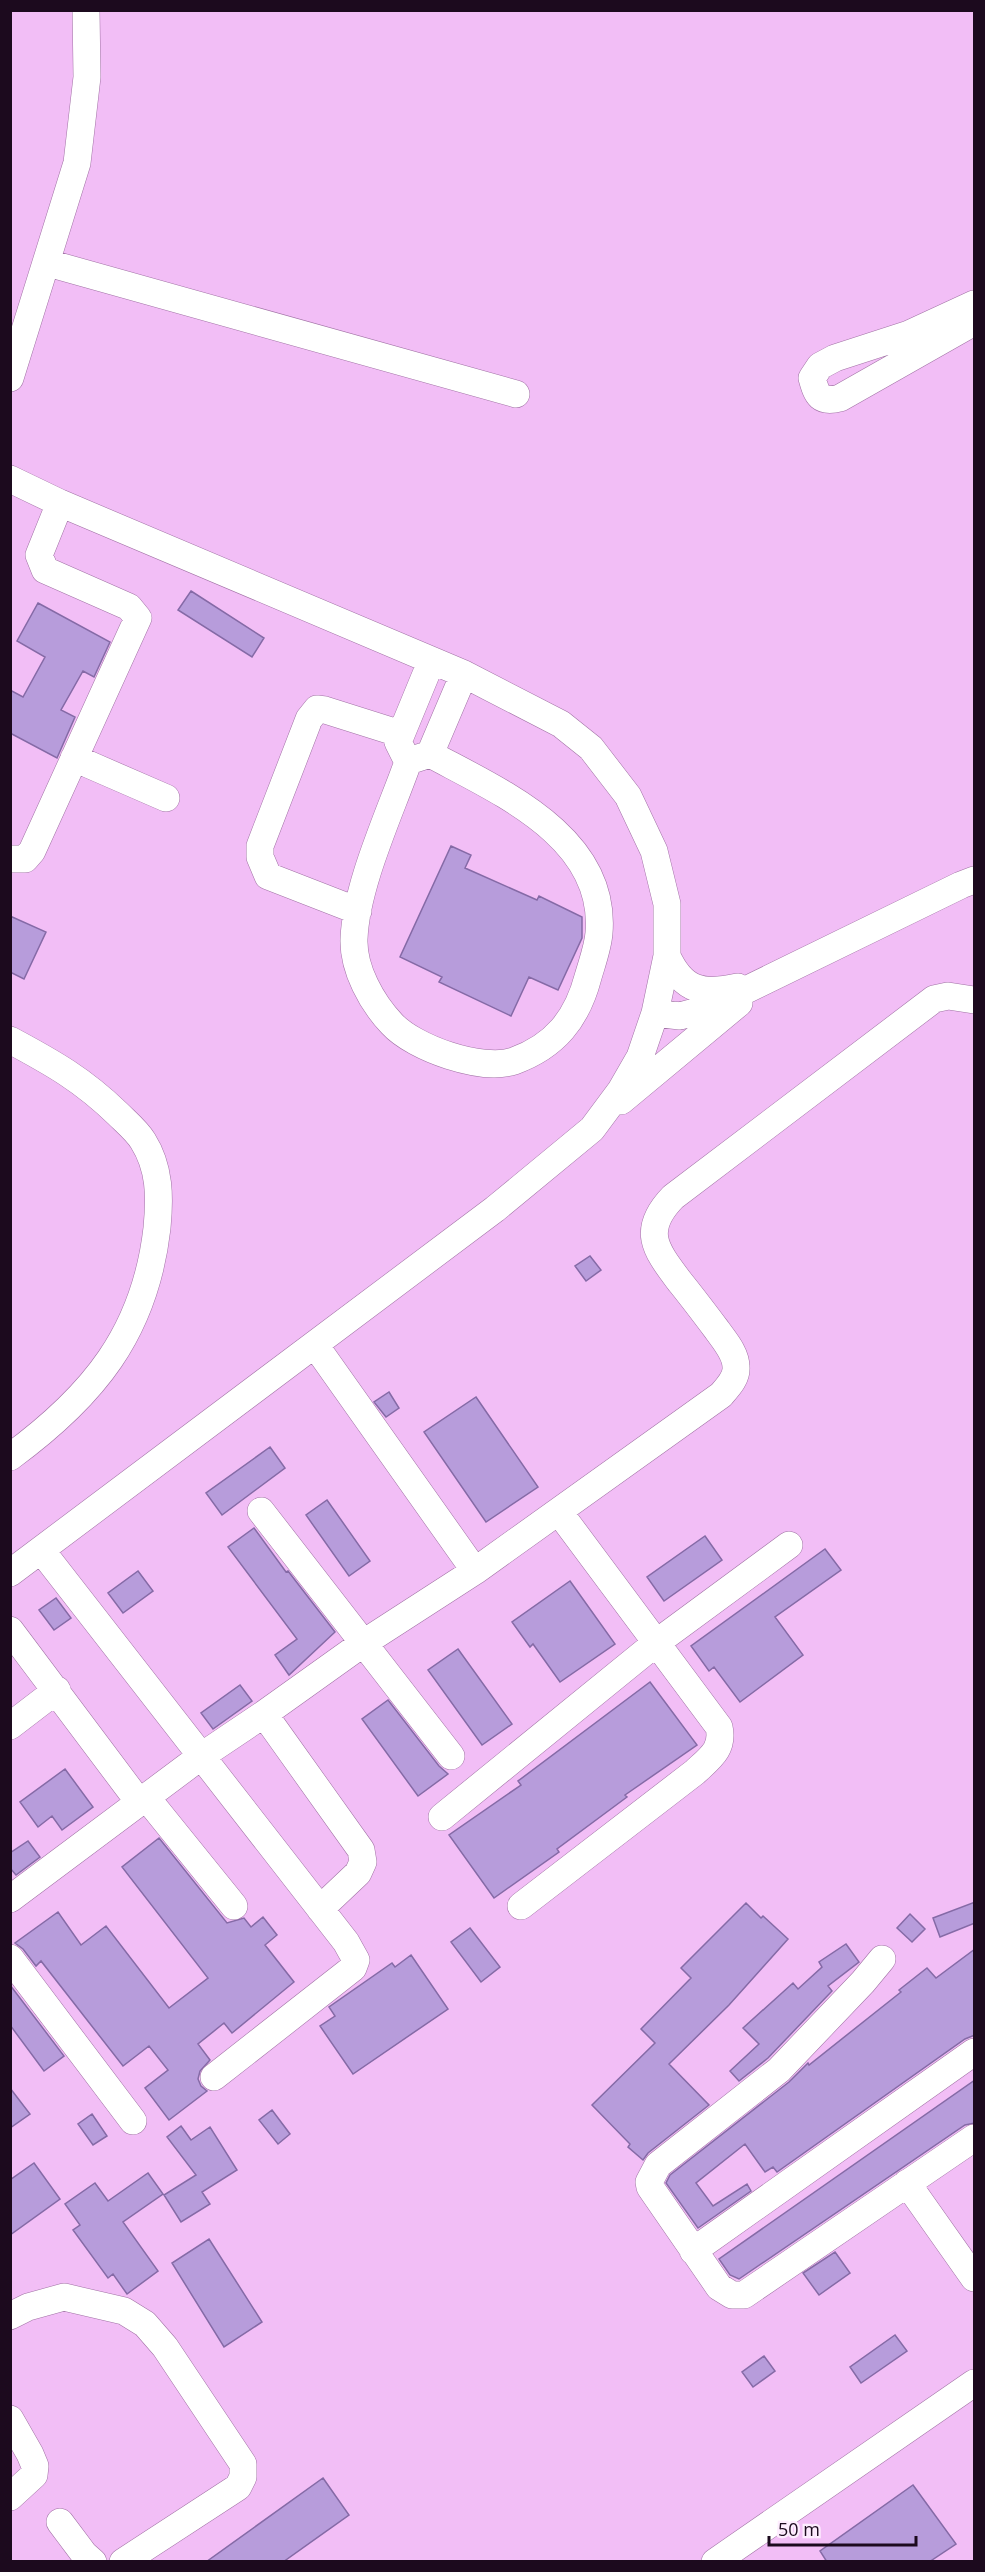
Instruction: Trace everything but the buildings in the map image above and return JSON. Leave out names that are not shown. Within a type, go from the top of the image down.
[{"type":"street","points":[[10,378],[77,163],[87,78],[86,10]]},
{"type":"street","points":[[48,262],[516,394]]},
{"type":"street","points":[[975,304],[909,334],[835,358],[820,366],[812,378],[815,389],[823,399],[840,398],[975,322]]},
{"type":"street","points":[[10,479],[60,503],[431,662],[464,674],[561,724],[591,748],[628,796],[654,851],[666,904],[667,956],[655,1012],[640,1057],[621,1090],[592,1129]]},
{"type":"street","points":[[10,859],[25,859],[32,850],[138,618],[129,607],[45,570],[39,555],[60,503]]},
{"type":"street","points":[[431,662],[398,742],[419,758],[495,789],[544,819],[576,854],[596,893],[599,933],[585,989],[568,1022],[546,1046],[512,1062],[478,1063],[449,1055],[419,1043],[393,1026],[373,999],[359,970],[354,940],[360,897],[419,758],[464,674]]},
{"type":"street","points":[[358,911],[268,876],[260,857],[260,846],[309,718],[317,710],[325,710],[401,734]]},
{"type":"street","points":[[74,758],[166,798]]},
{"type":"street","points":[[655,1012],[680,1016],[709,1008],[975,880]]},
{"type":"street","points":[[667,956],[673,969],[684,982],[697,989],[715,992],[762,982]]},
{"type":"street","points":[[10,1573],[495,1209],[592,1129],[620,1102],[762,982]]},
{"type":"street","points":[[10,1899],[200,1757],[362,1644],[475,1571],[721,1395],[731,1383],[737,1369],[735,1358],[725,1341],[658,1251],[656,1223],[660,1211],[683,1190],[934,999],[948,996],[975,1000]]},
{"type":"street","points":[[10,1040],[64,1068],[93,1089],[143,1140],[156,1171],[160,1201],[154,1250],[144,1288],[123,1343],[83,1395],[33,1441],[10,1457]]},
{"type":"street","points":[[315,1345],[475,1571]]},
{"type":"street","points":[[261,1511],[451,1756]]},
{"type":"street","points":[[521,1906],[717,1752],[722,1738],[719,1727],[559,1512]]},
{"type":"street","points":[[442,1817],[656,1643],[789,1545]]},
{"type":"street","points":[[41,1550],[320,1909],[356,1960],[353,1968],[214,2077]]},
{"type":"street","points":[[10,1630],[143,1800],[234,1906]]},
{"type":"street","points":[[10,1726],[57,1690]]},
{"type":"street","points":[[264,1714],[361,1850],[363,1862],[358,1873],[320,1909]]},
{"type":"street","points":[[10,1958],[133,2121]]},
{"type":"street","points":[[882,1959],[779,2070],[658,2165],[651,2174],[650,2187],[719,2287],[732,2295],[744,2295],[975,2138]]},
{"type":"street","points":[[693,2251],[975,2052]]},
{"type":"street","points":[[908,2183],[975,2278]]},
{"type":"street","points":[[10,2316],[28,2307],[64,2297],[124,2311],[145,2324],[165,2347],[243,2464],[243,2477],[238,2487],[123,2562]]},
{"type":"street","points":[[715,2562],[975,2384]]},
{"type":"street","points":[[10,2420],[35,2466],[34,2475],[10,2497]]},
{"type":"street","points":[[60,2522],[84,2554],[93,2562]]}]
